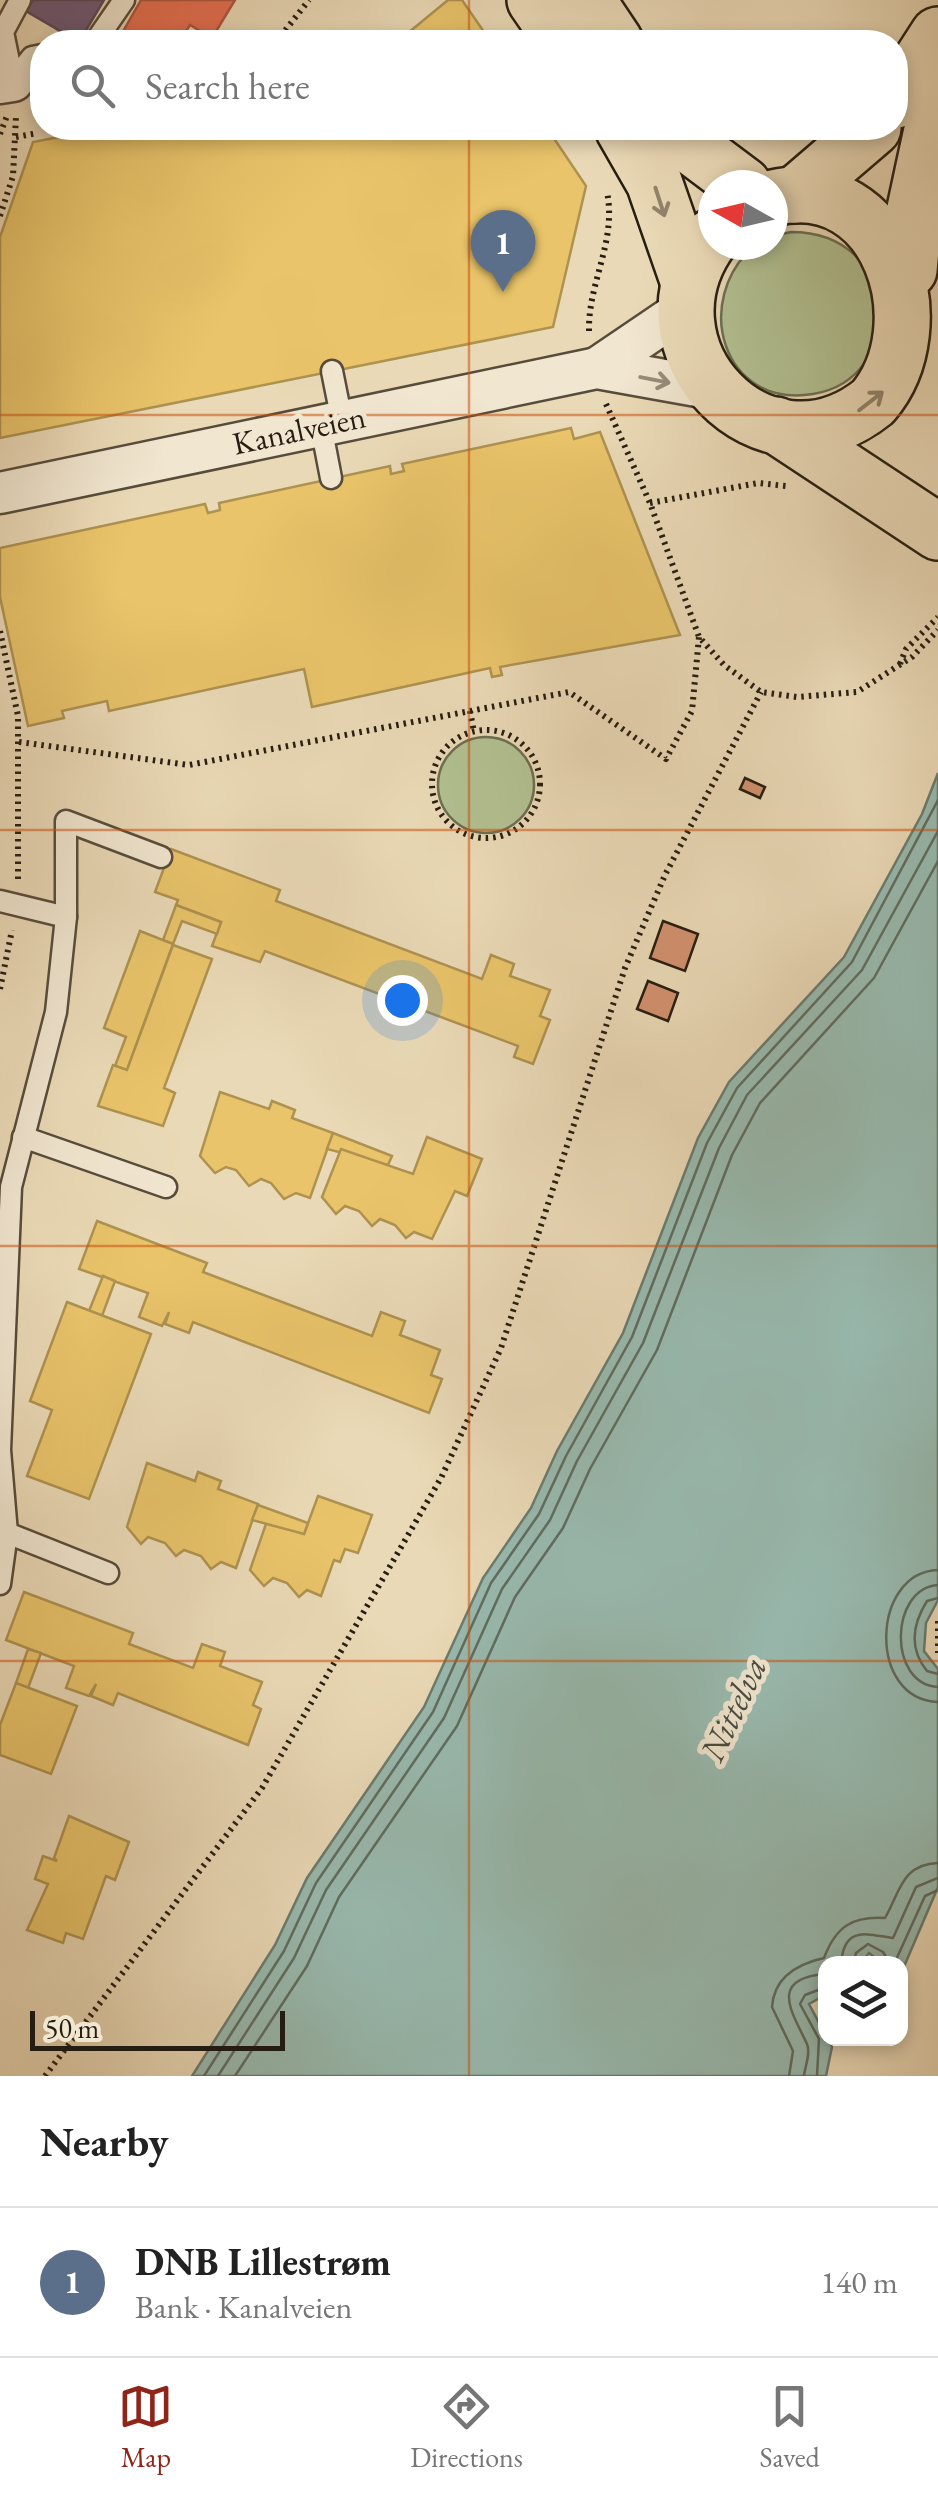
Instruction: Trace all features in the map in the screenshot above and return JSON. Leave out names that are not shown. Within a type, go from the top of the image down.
[{"type":"main road","points":[[534,0],[555,30]]},
{"type":"main road","points":[[587,0],[607,30]]},
{"type":"main road","points":[[908,81],[938,35]]},
{"type":"main road","points":[[776,425],[820,426],[873,402],[893,381],[908,356],[921,310],[915,209],[938,102]]},
{"type":"main road","points":[[687,140],[731,170]]},
{"type":"main road","points":[[788,182],[853,140]]},
{"type":"main road","points":[[613,151],[654,182],[695,275],[691,352],[714,389],[736,408],[776,425],[938,532]]},
{"type":"main road","points":[[788,195],[838,202],[864,214],[886,233],[921,310]]},
{"type":"street","name":"Kanalveien","points":[[597,368],[695,275]]},
{"type":"street","name":"Kanalveien","points":[[0,493],[597,368],[714,389]]},
{"type":"lane","points":[[20,0],[3,32],[23,82]]},
{"type":"lane","points":[[103,30],[124,0]]},
{"type":"lane","points":[[331,478],[332,371]]},
{"type":"lane","points":[[0,1584],[7,1534],[0,1450],[2,1277],[11,1188],[56,1012],[66,917],[66,820],[162,857]]},
{"type":"lane","points":[[8,903],[66,917]]},
{"type":"lane","points":[[23,1137],[166,1186]]},
{"type":"lane","points":[[7,1534],[108,1573]]},
{"type":"path","points":[[285,30],[309,0]]},
{"type":"path","points":[[0,216],[14,176],[23,82]]},
{"type":"path","points":[[16,137],[30,134]]},
{"type":"path","points":[[613,151],[610,238],[589,310],[597,368],[699,637],[724,666],[761,692],[797,697],[857,692],[900,666],[938,630]]},
{"type":"path","points":[[650,503],[758,483],[793,486]]},
{"type":"path","points":[[900,666],[906,649],[938,617]]},
{"type":"path","points":[[0,631],[19,742],[0,989]]},
{"type":"path","points":[[19,742],[189,765],[570,692],[666,759],[692,711],[699,637]]},
{"type":"path","points":[[44,2076],[262,1788],[441,1478],[501,1348],[625,968],[665,875],[761,692]]},
{"type":"path","points":[[470,711],[474,732]]},
{"type":"path","points":[[474,732],[507,733],[525,745],[536,763],[541,784],[537,805],[525,823],[508,835],[486,839],[466,835],[448,823],[436,805],[432,784],[436,763],[447,745],[474,732]]},
{"type":"path","points":[[938,1621],[938,1652]]},
{"type":"green space","points":[[788,233],[828,238],[855,255],[872,279],[879,307],[877,336],[865,362],[844,383],[813,394],[782,394],[757,385],[738,368],[726,346],[721,320],[724,294],[735,268],[742,260],[788,260]]},
{"type":"green space","points":[[486,737],[505,740],[520,751],[531,766],[531,804],[520,819],[505,830],[486,833],[467,830],[452,819],[441,804],[438,785],[441,766],[452,751],[467,740]]},
{"type":"water","name":"Nittelva","points":[[938,773],[938,1600],[926,1623],[924,1651],[938,1669],[938,1887],[908,1957],[869,1953],[818,1956],[818,1999],[809,2004],[818,2021],[818,2046],[832,2047],[826,2076],[192,2076],[275,1945],[307,1878],[424,1707],[483,1578],[531,1508],[557,1451],[623,1333],[698,1138],[729,1082],[844,957],[922,814]]},
{"type":"building: Homes","points":[[448,0],[462,0],[483,30],[412,30]]},
{"type":"building: Homes","points":[[555,140],[586,186],[553,327],[0,438],[0,237],[33,142]]},
{"type":"building: Homes","points":[[571,428],[574,439],[600,432],[680,635],[500,667],[502,675],[492,677],[490,668],[312,707],[304,669],[109,711],[107,701],[62,711],[64,718],[28,726],[0,597],[0,548],[205,504],[208,513],[220,510],[219,503],[390,466],[391,474],[404,471],[402,464]]},
{"type":"building: Homes","points":[[171,849],[280,890],[276,901],[482,979],[491,955],[514,964],[510,976],[550,990],[540,1016],[550,1020],[533,1064],[514,1057],[518,1046],[265,951],[260,962],[212,946],[221,922],[176,905],[178,900],[155,892]]},
{"type":"building: Homes","points":[[176,905],[221,922],[217,934],[182,921],[173,944],[163,940]]},
{"type":"building: Homes","points":[[140,931],[173,944],[127,1070],[115,1066],[126,1037],[104,1028]]},
{"type":"building: Homes","points":[[173,945],[212,959],[164,1088],[175,1093],[163,1126],[98,1106],[113,1065],[127,1070]]},
{"type":"building: Homes","points":[[220,1092],[269,1109],[272,1101],[295,1110],[292,1118],[333,1133],[310,1198],[296,1193],[284,1199],[271,1183],[261,1179],[249,1186],[236,1170],[226,1167],[215,1173],[200,1156]]},
{"type":"building: Homes","points":[[333,1133],[392,1156],[388,1165],[327,1149]]},
{"type":"building: Homes","points":[[427,1137],[482,1159],[467,1196],[455,1191],[432,1239],[414,1232],[406,1238],[395,1225],[380,1219],[372,1226],[359,1211],[345,1206],[336,1214],[322,1197],[341,1149],[413,1174]]},
{"type":"building: Homes","points":[[97,1221],[207,1263],[203,1272],[372,1336],[381,1312],[405,1321],[400,1335],[440,1350],[431,1375],[442,1379],[429,1413],[193,1322],[189,1333],[165,1324],[169,1312],[162,1326],[139,1317],[148,1293],[79,1269]]},
{"type":"building: Homes","points":[[103,1276],[115,1281],[102,1316],[89,1311]]},
{"type":"building: Homes","points":[[67,1302],[151,1334],[89,1499],[27,1476],[52,1410],[30,1401]]},
{"type":"building: Homes","points":[[147,1463],[195,1481],[198,1472],[221,1481],[218,1489],[258,1504],[236,1568],[221,1562],[211,1569],[201,1556],[184,1550],[176,1556],[165,1543],[148,1537],[141,1544],[127,1527]]},
{"type":"building: Homes","points":[[318,1496],[372,1515],[358,1553],[345,1549],[340,1562],[334,1560],[321,1596],[307,1590],[299,1597],[287,1583],[273,1578],[264,1586],[250,1570],[267,1521],[304,1534]]},
{"type":"building: Homes","points":[[258,1505],[308,1523],[304,1534],[252,1520]]},
{"type":"building: Homes","points":[[24,1592],[133,1633],[129,1644],[193,1668],[202,1644],[225,1652],[220,1666],[262,1682],[253,1705],[261,1709],[248,1745],[118,1693],[113,1705],[91,1696],[96,1684],[89,1696],[66,1688],[74,1666],[6,1640]]},
{"type":"building: Homes","points":[[28,1649],[41,1653],[28,1688],[16,1683]]},
{"type":"building: Homes","points":[[16,1683],[77,1706],[51,1774],[0,1755],[0,1725]]},
{"type":"building: Homes","points":[[69,1816],[129,1842],[115,1880],[106,1876],[83,1939],[66,1933],[63,1943],[27,1930],[48,1884],[35,1879],[43,1856],[57,1861],[54,1858]]},
{"type":"building: Shops","points":[[141,0],[235,0],[217,30],[198,30],[190,25],[187,30],[124,30]]},
{"type":"building: Offices","points":[[33,0],[104,0],[86,30],[58,30],[26,11]]},
{"type":"building: Other","points":[[745,778],[765,787],[760,798],[740,789]]},
{"type":"building: Other","points":[[663,921],[698,934],[685,971],[650,958]]},
{"type":"building: Other","points":[[648,981],[678,993],[668,1021],[637,1009]]},
{"type":"place","name":"DNB Lillestrøm","points":[[503,292]]}]
